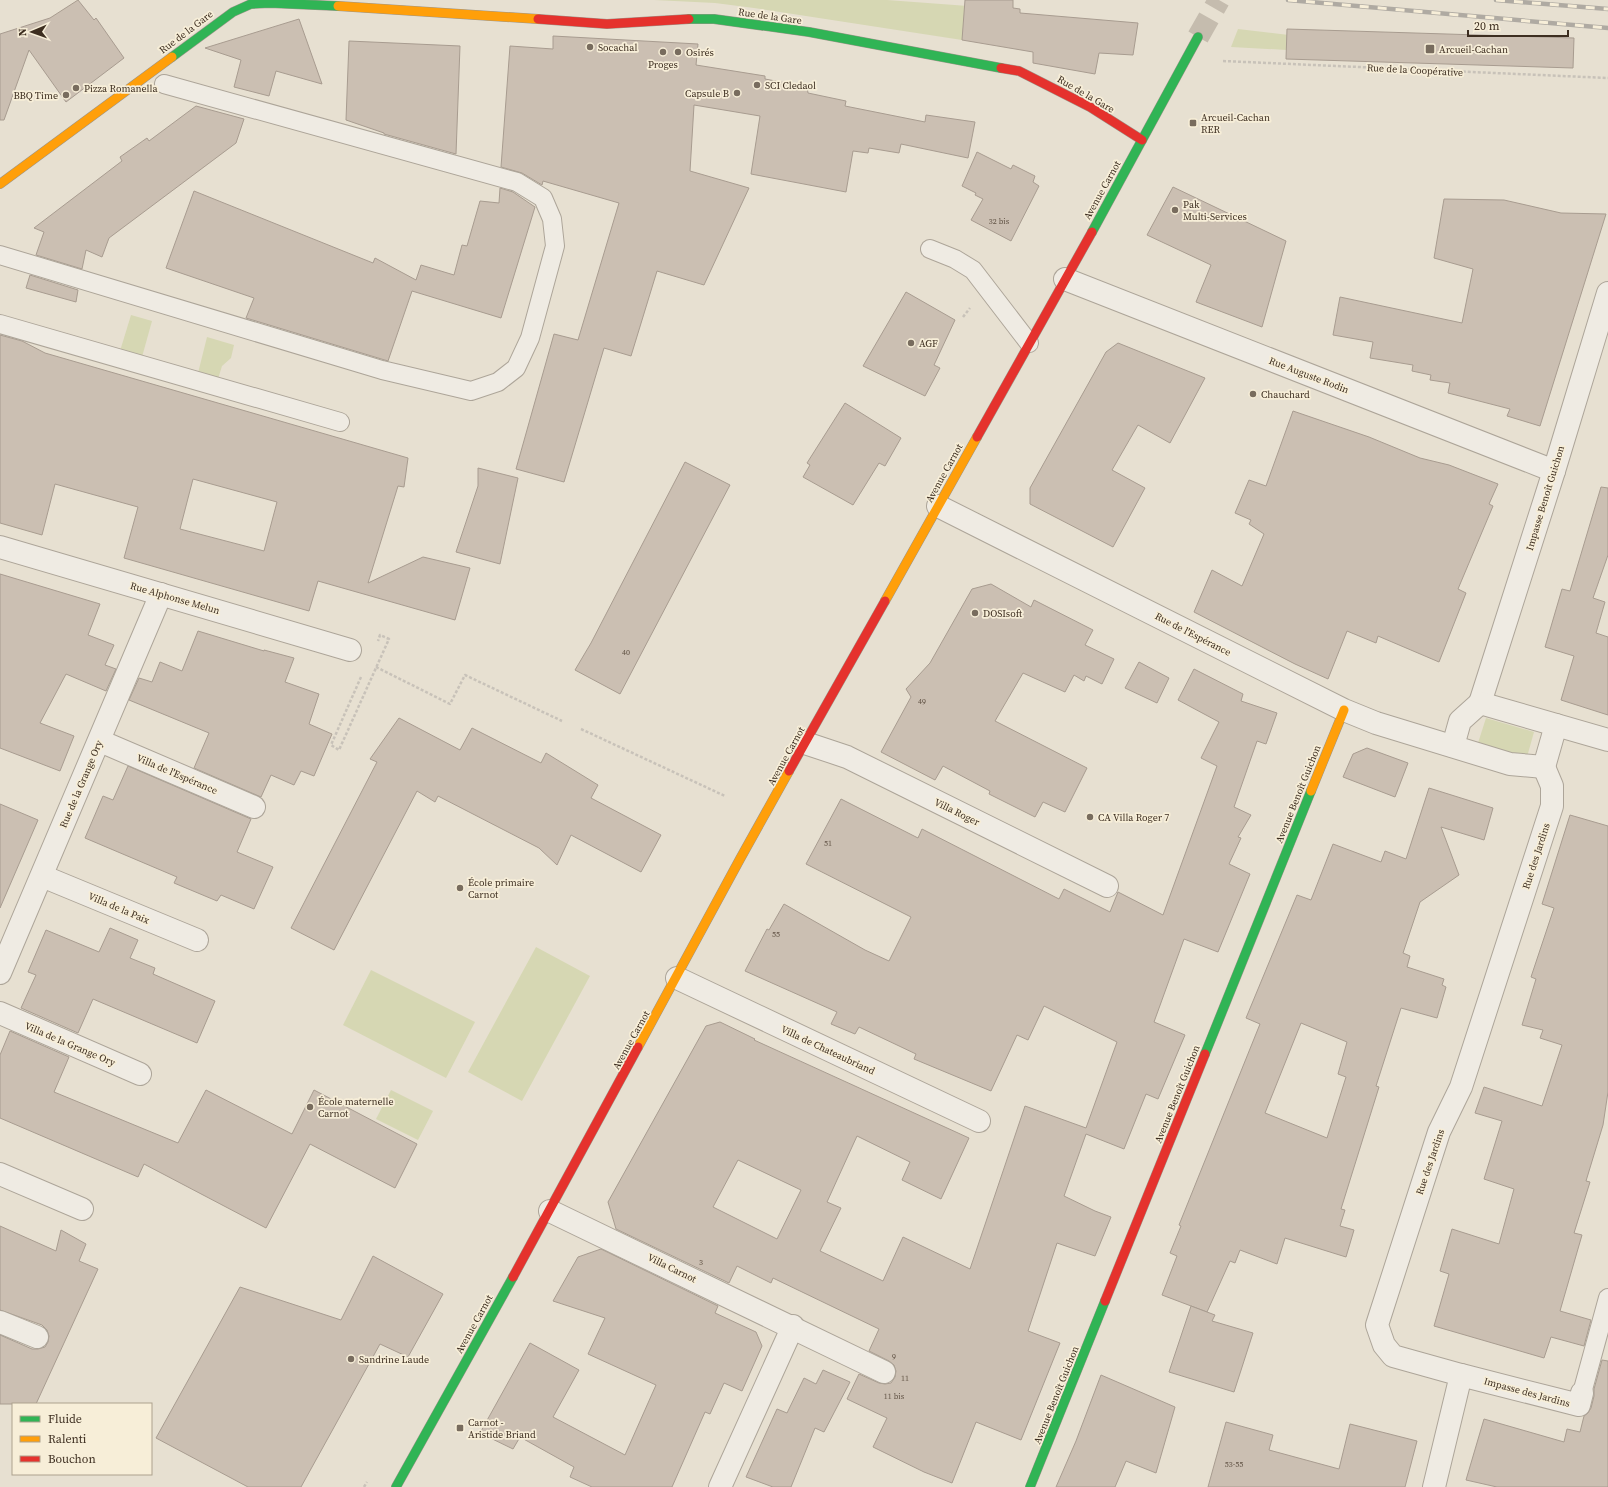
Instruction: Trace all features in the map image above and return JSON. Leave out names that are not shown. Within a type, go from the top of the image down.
[{"type":"street","name":"Rue de la Gare","points":[[0,184],[232,12],[251,4],[270,3],[607,24],[663,20],[714,19],[809,32],[1019,71],[1090,108],[1142,140]]},
{"type":"street","name":"Avenue Carnot","points":[[396,1487],[550,1211],[805,743],[1065,279],[1198,37]]},
{"type":"street","name":"Rue Auguste Rodin","points":[[1065,279],[1554,471]]},
{"type":"street","name":"Impasse Benoît Guichon","points":[[1480,703],[1554,471],[1608,293]]},
{"type":"street","name":"Rue de l'Espérance","points":[[938,506],[1344,710],[1376,723],[1510,764],[1544,768]]},
{"type":"street","name":"Rue Alphonse Melun","points":[[0,547],[350,650]]},
{"type":"street","name":"Rue de la Grange Ory","points":[[0,973],[100,741],[161,594]]},
{"type":"street","points":[[1453,746],[1460,721],[1480,703],[1608,740]]},
{"type":"street","name":"Avenue Benoît Guichon","points":[[1030,1487],[1344,710]]},
{"type":"street","points":[[1544,768],[1556,725]]},
{"type":"street","name":"Villa de l'Espérance","points":[[100,741],[254,807]]},
{"type":"street","name":"Villa Roger","points":[[805,743],[846,757],[1107,886]]},
{"type":"street","name":"Rue des Jardins","points":[[1461,1375],[1393,1356],[1384,1345],[1377,1325],[1439,1132],[1461,1087],[1552,806],[1552,786],[1544,768]]},
{"type":"street","name":"Villa de la Paix","points":[[42,876],[197,940]]},
{"type":"street","name":"Villa de Chateaubriand","points":[[677,978],[979,1121]]},
{"type":"street","name":"Villa de la Grange Ory","points":[[0,1014],[140,1074]]},
{"type":"street","points":[[0,1174],[82,1209]]},
{"type":"street","name":"Villa Carnot","points":[[550,1211],[793,1326],[884,1372]]},
{"type":"street","points":[[0,1322],[37,1337]]},
{"type":"street","points":[[720,1487],[793,1326]]},
{"type":"street","points":[[1434,1487],[1461,1375]]},
{"type":"street","name":"Impasse des Jardins","points":[[1461,1375],[1578,1406],[1582,1393]]},
{"type":"lane","points":[[0,255],[382,370],[471,391],[498,382],[516,368],[530,338],[555,246],[552,219],[543,198],[517,182],[164,84]]},
{"type":"lane","points":[[930,249],[955,259],[972,270],[1029,343]]},
{"type":"lane","points":[[0,324],[340,422]]},
{"type":"lane","name":"Impasse des Jardins","points":[[1582,1393],[1608,1298]]},
{"type":"path","name":"Rue de la Coopérative","points":[[1223,61],[1608,78]]},
{"type":"path","points":[[364,671],[331,745],[339,750],[389,639],[380,635]]},
{"type":"path","points":[[376,667],[450,704],[465,675],[562,721]]},
{"type":"path","points":[[581,729],[725,796]]},
{"type":"green space","points":[[654,0],[887,0],[968,6],[962,40],[754,8],[715,3]]},
{"type":"green space","points":[[1238,29],[1289,35],[1287,50],[1231,47]]},
{"type":"green space","points":[[131,315],[152,321],[142,357],[120,351]]},
{"type":"green space","points":[[207,337],[234,345],[231,358],[222,366],[218,379],[198,373]]},
{"type":"green space","points":[[1486,718],[1534,732],[1527,757],[1478,743]]},
{"type":"green space","points":[[536,947],[590,976],[522,1101],[468,1072]]},
{"type":"green space","points":[[371,970],[475,1022],[446,1078],[343,1025]]},
{"type":"green space","points":[[391,1090],[433,1111],[418,1140],[376,1119]]},
{"type":"building","points":[[78,0],[94,20],[96,18],[124,58],[66,102],[29,50],[4,120],[0,120],[0,34],[50,18]]},
{"type":"building","points":[[965,0],[1013,0],[1013,8],[1020,9],[1020,13],[1138,23],[1133,55],[1099,53],[1095,74],[1033,63],[1033,52],[962,40]]},
{"type":"building","points":[[299,19],[322,84],[276,71],[269,96],[234,87],[241,60],[205,48]]},
{"type":"building","name":"Arcueil-Cachan","points":[[1287,29],[1574,38],[1573,68],[1286,59]]},
{"type":"building","points":[[553,36],[698,44],[696,65],[765,76],[765,79],[807,87],[808,93],[846,101],[845,106],[925,122],[926,115],[975,122],[968,158],[901,144],[899,153],[869,148],[868,153],[853,151],[846,192],[751,174],[760,116],[694,105],[690,171],[749,188],[704,285],[657,271],[631,356],[604,348],[564,482],[516,469],[554,334],[578,340],[619,203],[543,181],[542,185],[522,173],[501,167],[510,46],[553,49]]},
{"type":"building","points":[[349,41],[460,46],[456,154],[384,134],[346,120]]},
{"type":"building","points":[[196,106],[244,119],[236,143],[109,238],[102,257],[86,250],[82,269],[36,255],[44,232],[34,228],[122,161],[120,157],[147,138],[149,141]]},
{"type":"building","points":[[977,152],[1011,169],[1013,165],[1035,176],[1033,182],[1039,186],[1011,241],[971,220],[983,199],[975,195],[976,193],[962,186]]},
{"type":"building","points":[[1173,187],[1286,241],[1262,327],[1196,302],[1211,265],[1147,235]]},
{"type":"building","points":[[500,188],[513,192],[535,207],[501,318],[412,291],[388,361],[246,318],[254,298],[166,268],[194,191],[373,263],[375,258],[416,280],[421,265],[454,275],[462,245],[467,246],[480,201],[499,203]]},
{"type":"building","points":[[1444,199],[1504,200],[1561,213],[1606,214],[1540,426],[1507,416],[1510,409],[1448,393],[1450,383],[1430,380],[1431,375],[1412,371],[1413,365],[1370,358],[1373,342],[1333,335],[1340,297],[1462,323],[1473,269],[1434,258]]},
{"type":"building","points":[[30,275],[78,290],[76,302],[26,288]]},
{"type":"building","name":"AGF","points":[[906,292],[955,320],[934,365],[940,368],[925,396],[863,366]]},
{"type":"building","points":[[0,335],[22,341],[45,353],[408,458],[404,487],[398,486],[368,583],[423,557],[470,568],[455,620],[318,581],[309,611],[124,558],[138,507],[55,484],[42,535],[0,523]],"holes":[[[193,479],[277,502],[264,551],[180,529]]]},
{"type":"building","points":[[1118,343],[1205,378],[1170,443],[1138,425],[1112,470],[1145,488],[1113,547],[1030,504],[1030,488],[1106,352]]},
{"type":"building","points":[[845,403],[901,438],[885,466],[879,463],[853,505],[803,477],[810,465],[807,463]]},
{"type":"building","points":[[1293,411],[1369,437],[1420,458],[1449,465],[1498,484],[1489,504],[1493,506],[1458,589],[1466,593],[1439,662],[1378,636],[1376,643],[1347,631],[1328,679],[1295,664],[1194,612],[1212,570],[1242,586],[1264,534],[1249,524],[1251,520],[1235,513],[1249,480],[1266,486]]},
{"type":"building","points":[[685,462],[730,485],[620,694],[575,670],[591,643]]},
{"type":"building","points":[[478,468],[518,478],[500,564],[456,552],[478,486]]},
{"type":"building","points":[[1601,487],[1608,488],[1608,555],[1593,598],[1605,602],[1596,633],[1608,637],[1608,715],[1561,700],[1574,656],[1545,647],[1562,589],[1570,591]]},
{"type":"building","points":[[0,574],[100,604],[88,635],[114,645],[105,665],[116,669],[106,691],[66,674],[40,723],[74,736],[60,771],[0,748]]},
{"type":"building","points":[[991,584],[1031,607],[1034,600],[1093,630],[1085,645],[1114,659],[1102,684],[1086,676],[1084,681],[1074,675],[1065,692],[1023,673],[995,721],[1087,768],[1065,812],[1043,802],[1035,817],[989,794],[990,791],[943,766],[935,780],[881,752],[911,697],[906,689],[930,663],[972,589]]},
{"type":"building","points":[[198,631],[264,651],[294,658],[285,682],[319,694],[309,724],[332,734],[314,776],[301,771],[294,785],[271,775],[261,797],[194,768],[209,733],[129,700],[139,678],[152,682],[160,662],[182,671]]},
{"type":"building","points":[[1139,662],[1169,678],[1157,703],[1125,688]]},
{"type":"building","points":[[1194,669],[1243,694],[1241,701],[1277,713],[1266,744],[1257,741],[1234,807],[1251,815],[1238,837],[1241,838],[1229,864],[1250,874],[1218,952],[1184,939],[1154,1022],[1185,1035],[1158,1099],[1146,1094],[1124,1149],[1086,1134],[1064,1196],[1111,1217],[1095,1256],[1057,1243],[1028,1331],[1060,1343],[1021,1440],[976,1422],[952,1483],[924,1472],[873,1447],[887,1418],[847,1399],[859,1374],[879,1383],[885,1384],[891,1383],[895,1377],[896,1371],[894,1365],[869,1351],[879,1329],[773,1278],[771,1283],[737,1266],[729,1283],[616,1229],[608,1202],[706,1026],[720,1022],[755,1039],[754,1040],[969,1138],[941,1199],[902,1180],[910,1162],[857,1136],[827,1202],[841,1208],[820,1251],[883,1281],[903,1237],[970,1269],[1025,1106],[1086,1128],[1117,1042],[1044,1006],[1028,1040],[1017,1035],[991,1091],[914,1059],[916,1054],[859,1027],[855,1034],[831,1024],[837,1012],[745,971],[767,929],[769,930],[784,904],[865,950],[889,961],[911,917],[806,864],[841,799],[918,838],[922,829],[1059,899],[1064,889],[1110,912],[1118,892],[1163,915],[1217,766],[1201,758],[1219,722],[1178,700]],"holes":[[[738,1160],[801,1190],[777,1239],[713,1207]]]},
{"type":"building","points":[[399,718],[460,750],[472,728],[541,763],[546,753],[598,785],[591,798],[661,835],[641,872],[571,835],[557,865],[539,848],[438,796],[435,802],[417,791],[334,950],[291,928],[377,762],[370,759]]},
{"type":"building","points":[[1367,748],[1408,763],[1395,797],[1343,777],[1353,754]]},
{"type":"building","points":[[128,766],[251,819],[237,852],[273,867],[254,909],[221,895],[217,901],[174,883],[177,877],[85,838],[103,796],[113,800]]},
{"type":"building","points":[[1429,788],[1493,808],[1484,840],[1441,827],[1459,875],[1420,902],[1403,953],[1410,956],[1407,967],[1444,979],[1442,985],[1446,987],[1437,1018],[1401,1008],[1376,1086],[1379,1087],[1341,1209],[1345,1210],[1340,1226],[1354,1230],[1346,1257],[1285,1238],[1277,1264],[1240,1250],[1235,1263],[1230,1261],[1207,1312],[1162,1295],[1177,1256],[1170,1253],[1181,1226],[1179,1225],[1260,1024],[1246,1018],[1297,895],[1311,900],[1333,844],[1381,862],[1385,851],[1406,859]],"holes":[[[1301,1023],[1347,1042],[1338,1074],[1346,1077],[1327,1138],[1265,1113]]]},
{"type":"building","points":[[0,804],[38,820],[0,908]]},
{"type":"building","points":[[1570,815],[1608,826],[1608,1092],[1603,1125],[1586,1181],[1590,1182],[1574,1233],[1582,1235],[1560,1311],[1591,1320],[1584,1346],[1551,1337],[1544,1358],[1434,1326],[1449,1274],[1440,1271],[1452,1229],[1499,1244],[1514,1189],[1484,1179],[1502,1121],[1475,1113],[1484,1087],[1542,1106],[1562,1045],[1540,1038],[1543,1030],[1522,1025],[1536,979],[1531,977],[1554,908],[1542,904]]},
{"type":"building","points":[[110,928],[138,940],[130,958],[155,968],[153,974],[215,1001],[197,1043],[93,999],[78,1033],[21,1008],[36,975],[28,972],[46,930],[99,952]]},
{"type":"building","points":[[10,1031],[69,1057],[54,1092],[178,1143],[206,1090],[292,1134],[314,1090],[417,1144],[395,1188],[310,1144],[266,1228],[144,1164],[138,1177],[0,1118],[0,1055]]},
{"type":"building","points":[[0,1226],[56,1251],[61,1230],[86,1244],[79,1261],[98,1269],[36,1403],[0,1404],[0,1335],[32,1349],[38,1349],[45,1347],[48,1342],[49,1336],[47,1330],[42,1325],[0,1310]]},
{"type":"building","points":[[601,1249],[718,1306],[715,1313],[756,1332],[762,1346],[742,1391],[724,1383],[710,1414],[705,1412],[672,1487],[592,1487],[570,1477],[574,1467],[520,1437],[513,1449],[480,1433],[530,1343],[579,1370],[553,1417],[625,1455],[656,1385],[588,1354],[605,1318],[553,1301],[578,1257]]},
{"type":"building","points":[[373,1256],[443,1294],[408,1357],[380,1344],[301,1487],[248,1487],[156,1438],[240,1287],[341,1320]]},
{"type":"building","points":[[1191,1306],[1215,1315],[1212,1321],[1253,1333],[1234,1392],[1169,1372]]},
{"type":"building","points":[[1602,1360],[1608,1361],[1608,1487],[1497,1487],[1466,1480],[1484,1419],[1564,1442],[1567,1429],[1580,1432],[1584,1416],[1591,1408],[1594,1389]]},
{"type":"building","points":[[823,1370],[850,1382],[824,1432],[815,1428],[791,1487],[773,1487],[746,1477],[777,1409],[787,1413],[804,1378],[816,1384]]},
{"type":"building","points":[[1101,1375],[1175,1407],[1156,1473],[1126,1461],[1115,1487],[1056,1487],[1076,1441]]},
{"type":"building","points":[[1226,1422],[1273,1435],[1269,1450],[1339,1469],[1350,1424],[1417,1441],[1405,1487],[1208,1487]]},
{"type":"tunnel","points":[[1198,37],[1219,0]]},
{"type":"railway","points":[[1288,0],[1608,28]]},
{"type":"railway","points":[[1496,0],[1608,9]]},
{"type":"traffic: fast","points":[[172,57],[233,12],[251,4],[270,3],[338,6]]},
{"type":"traffic: fast","points":[[689,19],[714,19],[809,32],[1001,68]]},
{"type":"traffic: fast","points":[[1092,232],[1198,37]]},
{"type":"traffic: fast","points":[[1205,1054],[1311,791]]},
{"type":"traffic: fast","points":[[396,1487],[513,1277]]},
{"type":"traffic: fast","points":[[1030,1487],[1105,1301]]},
{"type":"traffic: slow","points":[[338,6],[538,19]]},
{"type":"traffic: slow","points":[[0,184],[172,57]]},
{"type":"traffic: slow","points":[[885,601],[977,437]]},
{"type":"traffic: slow","points":[[1311,791],[1344,710]]},
{"type":"traffic: slow","points":[[638,1047],[789,771]]},
{"type":"traffic: jam","points":[[538,19],[607,24],[689,19]]},
{"type":"traffic: jam","points":[[1001,68],[1019,71],[1090,107],[1142,140]]},
{"type":"traffic: jam","points":[[977,437],[1092,232]]},
{"type":"traffic: jam","points":[[789,771],[885,601]]},
{"type":"traffic: jam","points":[[513,1277],[638,1047]]},
{"type":"traffic: jam","points":[[1105,1301],[1205,1054]]},
{"type":"place","name":"Socachal","points":[[590,47]]},
{"type":"place","name":"Arcueil-Cachan","points":[[1430,49]]},
{"type":"place","name":"Proges","points":[[663,52]]},
{"type":"place","name":"Osirés","points":[[678,52]]},
{"type":"place","name":"SCI Cledaol","points":[[757,85]]},
{"type":"place","name":"Pizza Romanella","points":[[76,88]]},
{"type":"place","name":"Capsule B","points":[[737,93]]},
{"type":"place","name":"BBQ Time","points":[[66,95]]},
{"type":"place","name":"Arcueil-Cachan RER","points":[[1193,123]]},
{"type":"place","name":"Pak Multi-Services","points":[[1175,210]]},
{"type":"place","name":"AGF","points":[[911,343]]},
{"type":"place","name":"Chauchard","points":[[1253,394]]},
{"type":"place","name":"DOSIsoft","points":[[975,613]]},
{"type":"place","name":"CA Villa Roger 7","points":[[1090,817]]},
{"type":"place","name":"École primaire Carnot","points":[[460,888]]},
{"type":"place","name":"École maternelle Carnot","points":[[310,1107]]},
{"type":"place","name":"Sandrine Laude","points":[[351,1359]]},
{"type":"place","name":"Carnot - Aristide Briand","points":[[460,1428]]}]
